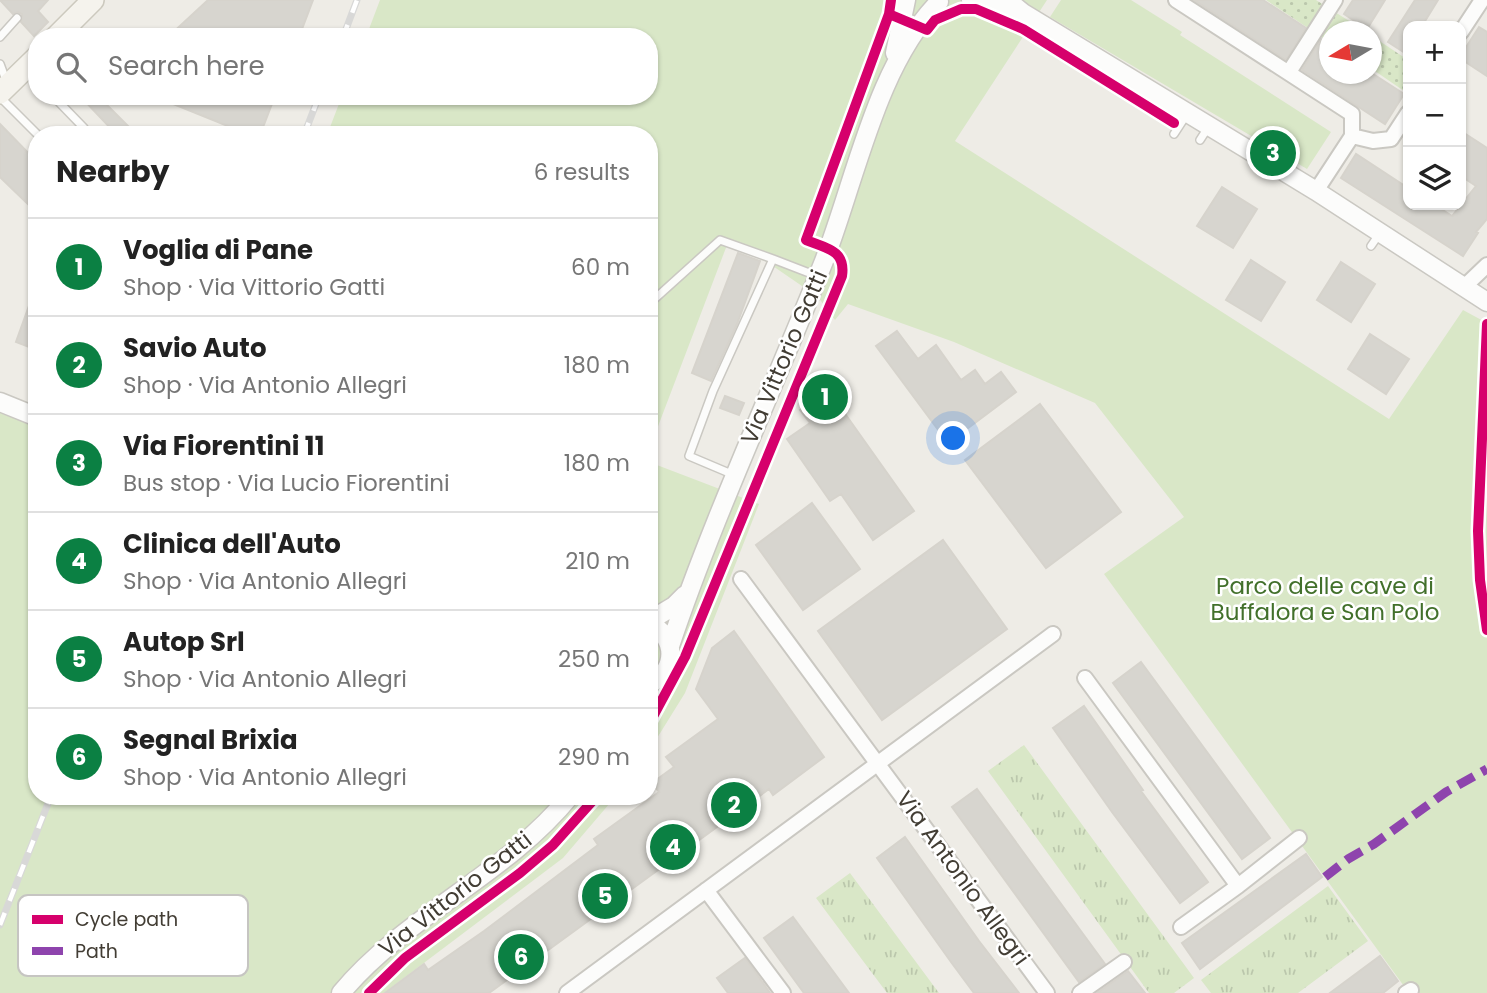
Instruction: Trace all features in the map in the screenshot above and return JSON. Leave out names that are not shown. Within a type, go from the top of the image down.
[{"type":"main road","points":[[64,28],[88,2]]},
{"type":"main road","points":[[2,92],[28,69]]},
{"type":"street","name":"Via Vittorio Gatti","points":[[887,84],[906,0]]},
{"type":"street","points":[[971,0],[1023,13]]},
{"type":"street","points":[[1007,0],[1074,51],[1188,113],[1204,133],[1316,191],[1375,240],[1465,287],[1487,302]]},
{"type":"street","points":[[1177,0],[1193,5],[1352,114],[1352,135],[1316,191]]},
{"type":"street","points":[[1289,72],[1335,0]]},
{"type":"street","points":[[1466,24],[1482,0]]},
{"type":"street","name":"Via Vittorio Gatti","points":[[658,679],[670,663],[670,646],[689,590],[818,276],[887,84],[917,26],[937,1]]},
{"type":"street","points":[[1352,135],[1373,141],[1391,139],[1403,121]]},
{"type":"street","points":[[1465,287],[1487,265]]},
{"type":"street","points":[[0,402],[28,413]]},
{"type":"street","name":"Via Antonio Allegri","points":[[741,579],[1047,993]]},
{"type":"street","name":"Via Vittorio Gatti","points":[[658,616],[674,606],[689,590]]},
{"type":"street","name":"Via Vittorio Gatti","points":[[658,629],[670,646]]},
{"type":"street","points":[[567,993],[1053,634]]},
{"type":"street","points":[[1085,678],[1238,886]]},
{"type":"street","name":"Via Vittorio Gatti","points":[[341,993],[377,955],[512,852],[561,805]]},
{"type":"street","points":[[1181,927],[1299,838]]},
{"type":"street","points":[[706,890],[783,993]]},
{"type":"street","points":[[1080,993],[1124,962]]},
{"type":"lane","points":[[0,37],[17,18]]},
{"type":"lane","points":[[0,64],[2,92],[30,126]]},
{"type":"lane","points":[[62,105],[82,126]]},
{"type":"lane","points":[[1174,134],[1188,113]]},
{"type":"lane","points":[[658,296],[720,240],[818,276]]},
{"type":"lane","points":[[735,475],[689,456],[713,391],[773,259]]},
{"type":"green space","name":"Parco delle cave di Buffalora e San Polo","points":[[380,0],[1047,0],[955,141],[1389,419],[1463,310],[1487,323],[1487,993],[1409,993],[1104,574],[1184,517],[1095,403],[954,342],[848,304],[835,320],[818,297],[767,262],[727,245],[658,426],[658,126],[330,126],[339,105],[658,105],[658,28],[369,28]]},
{"type":"green space","points":[[1061,0],[1131,0],[1182,32],[1180,35],[1331,132],[1307,169],[1050,17]]},
{"type":"green space","points":[[1266,0],[1316,0],[1349,21],[1319,21],[1319,35]]},
{"type":"green space","points":[[1382,43],[1403,57],[1403,90],[1382,76]]},
{"type":"green space","points":[[0,413],[28,424],[28,805],[608,805],[563,858],[384,993],[0,993]]},
{"type":"green space","points":[[658,465],[759,504],[685,693],[658,736]]},
{"type":"green space","points":[[1024,745],[1194,978],[1174,993],[1149,993],[988,771]]},
{"type":"green space","points":[[850,873],[939,993],[887,993],[816,898]]},
{"type":"green space","points":[[1328,886],[1368,941],[1298,993],[1211,993],[1201,980]]},
{"type":"building","points":[[0,0],[48,0],[38,11],[48,22],[42,28],[28,30],[21,22],[22,14],[13,14]]},
{"type":"building","points":[[208,0],[313,0],[302,28],[178,28]]},
{"type":"building","points":[[1194,0],[1263,0],[1306,28],[1286,60]]},
{"type":"building","points":[[1353,0],[1385,0],[1372,21],[1355,21],[1344,14]]},
{"type":"building","points":[[1415,0],[1438,0],[1425,21],[1403,21],[1403,52],[1388,42]]},
{"type":"building","points":[[1479,27],[1487,32],[1487,76],[1466,62],[1466,47]]},
{"type":"building","points":[[1319,42],[1319,81],[1302,70]]},
{"type":"building","points":[[1382,80],[1403,93],[1385,124],[1324,84],[1382,84]]},
{"type":"building","points":[[89,105],[107,105],[128,126],[108,126]]},
{"type":"building","points":[[176,105],[272,105],[263,126],[228,126]]},
{"type":"building","points":[[0,124],[28,153],[28,204],[0,177]]},
{"type":"building","points":[[1466,134],[1487,148],[1487,219],[1476,232],[1478,233],[1463,256],[1341,178],[1356,154],[1403,185],[1403,210],[1443,210],[1452,216],[1457,210],[1466,210],[1466,198],[1476,186],[1466,179]]},
{"type":"building","points":[[1222,187],[1257,209],[1233,248],[1197,226]]},
{"type":"building","points":[[738,253],[760,261],[737,324],[711,381],[692,373]]},
{"type":"building","points":[[1251,260],[1285,282],[1261,321],[1226,300]]},
{"type":"building","points":[[1341,262],[1375,284],[1351,322],[1317,300]]},
{"type":"building","points":[[28,309],[28,347],[16,342]]},
{"type":"building","points":[[897,331],[918,359],[936,345],[961,380],[975,370],[985,384],[1001,372],[1016,392],[948,443],[876,346]]},
{"type":"building","points":[[1370,334],[1409,359],[1386,394],[1348,369]]},
{"type":"building","points":[[824,384],[914,511],[873,540],[841,494],[830,501],[787,439],[810,423],[800,410],[808,404],[804,399]]},
{"type":"building","points":[[725,396],[744,403],[739,415],[720,408]]},
{"type":"building","points":[[1040,404],[1121,512],[1046,568],[965,460]]},
{"type":"building","points":[[812,503],[860,569],[803,610],[756,545]]},
{"type":"building","points":[[943,540],[1007,629],[882,720],[818,631]]},
{"type":"building","points":[[734,631],[824,757],[773,795],[769,789],[489,993],[385,993],[424,964],[428,970],[484,931],[598,845],[594,839],[641,805],[658,805],[658,779],[674,767],[666,757],[718,719],[696,689],[712,648]]},
{"type":"building","points":[[1141,662],[1270,838],[1242,859],[1113,683]]},
{"type":"building","points":[[1084,706],[1143,790],[1141,791],[1208,882],[1180,903],[1053,728]]},
{"type":"building","points":[[977,789],[1105,964],[1079,982],[952,807]]},
{"type":"building","points":[[905,837],[1019,993],[974,993],[951,962],[877,858]]},
{"type":"building","points":[[1306,854],[1322,877],[1200,969],[1182,943]]},
{"type":"building","points":[[793,917],[849,993],[804,993],[764,938]]},
{"type":"building","points":[[1380,956],[1398,981],[1383,993],[1330,993]]},
{"type":"building","points":[[745,958],[770,993],[728,993],[717,978]]},
{"type":"building","points":[[1128,971],[1145,993],[1097,993]]},
{"type":"railway","points":[[346,28],[357,0]]},
{"type":"railway","points":[[307,126],[316,105]]},
{"type":"railway","points":[[0,925],[47,805]]},
{"type":"marked path","points":[[1325,877],[1446,792],[1487,769]]},
{"type":"cycle path","points":[[658,707],[685,657],[842,276],[838,255],[806,240],[889,14],[891,0]]},
{"type":"cycle path","points":[[889,14],[927,30],[935,20],[961,9],[976,9],[1023,29],[1174,123]]},
{"type":"cycle path","points":[[1487,324],[1478,531],[1480,580],[1487,630]]},
{"type":"cycle path","points":[[369,993],[405,958],[520,873],[553,845],[589,805]]},
{"type":"place","name":"Via Fiorentini 11","points":[[1273,153]]},
{"type":"place","name":"Voglia di Pane","points":[[825,397]]},
{"type":"place","name":"Savio Auto","points":[[734,805]]},
{"type":"place","name":"Clinica dell'Auto","points":[[673,847]]},
{"type":"place","name":"Autop Srl","points":[[605,896]]},
{"type":"place","name":"Segnal Brixia","points":[[521,957]]}]
